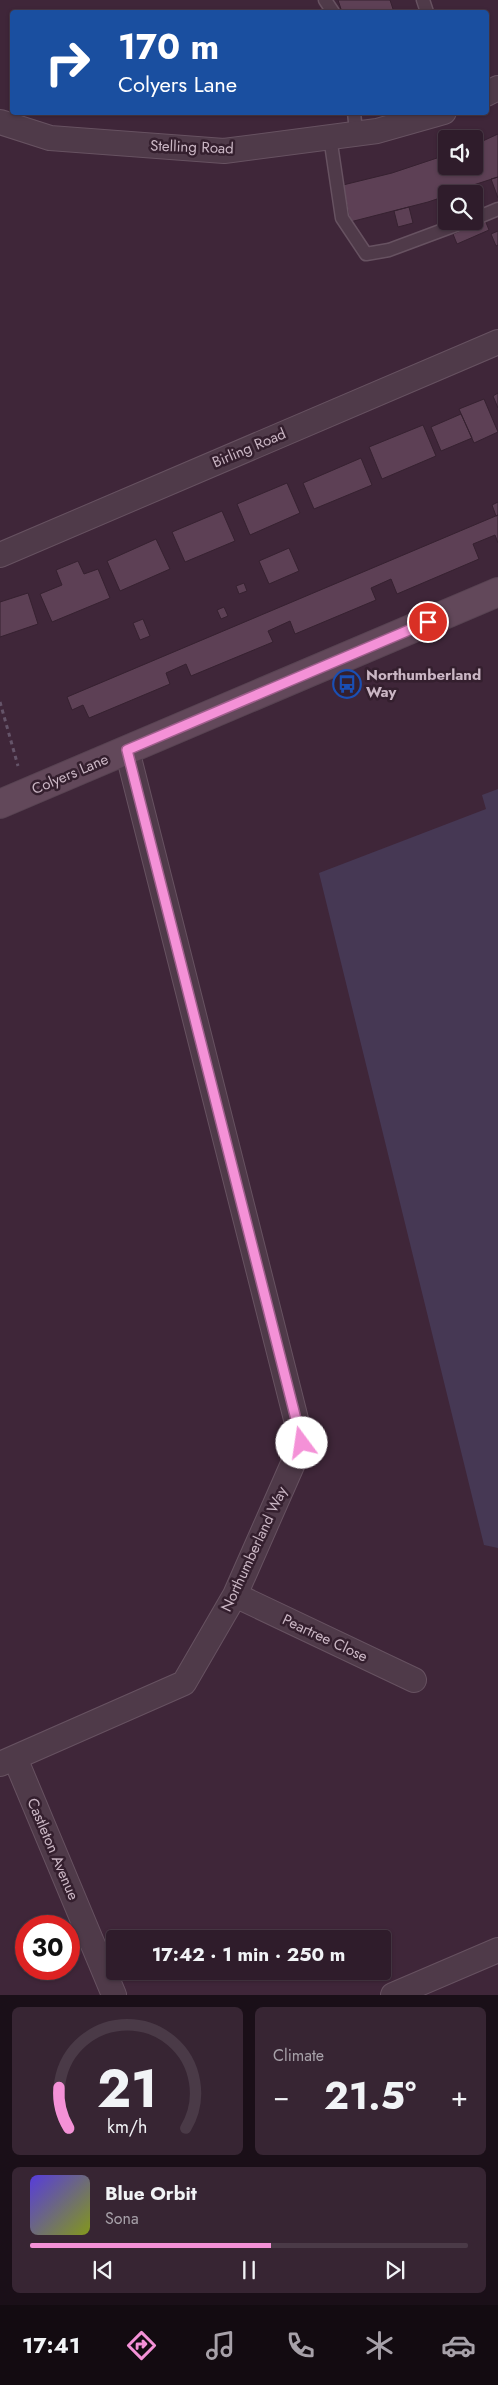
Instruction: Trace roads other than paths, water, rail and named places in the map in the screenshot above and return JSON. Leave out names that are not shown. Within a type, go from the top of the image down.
[{"type":"street","name":"Stelling Road","points":[[0,122],[50,138],[224,151],[330,137],[355,122],[377,131],[433,115]]},
{"type":"street","name":"Birling Road","points":[[0,555],[498,342]]},
{"type":"street","name":"Colyers Lane","points":[[0,804],[498,592]]},
{"type":"street","name":"Northumberland Way","points":[[8,1761],[184,1683],[235,1595],[302,1443],[127,750]]},
{"type":"street","name":"Peartree Close","points":[[235,1595],[414,1680]]},
{"type":"street","name":"Castleton Avenue","points":[[8,1761],[114,1995]]},
{"type":"street","points":[[393,1995],[498,1950]]},
{"type":"lane","points":[[330,137],[342,218],[366,254],[389,250],[443,230]]},
{"type":"lane","points":[[483,215],[498,209]]},
{"type":"place","name":"Northumberland Way","points":[[347,684]]}]
